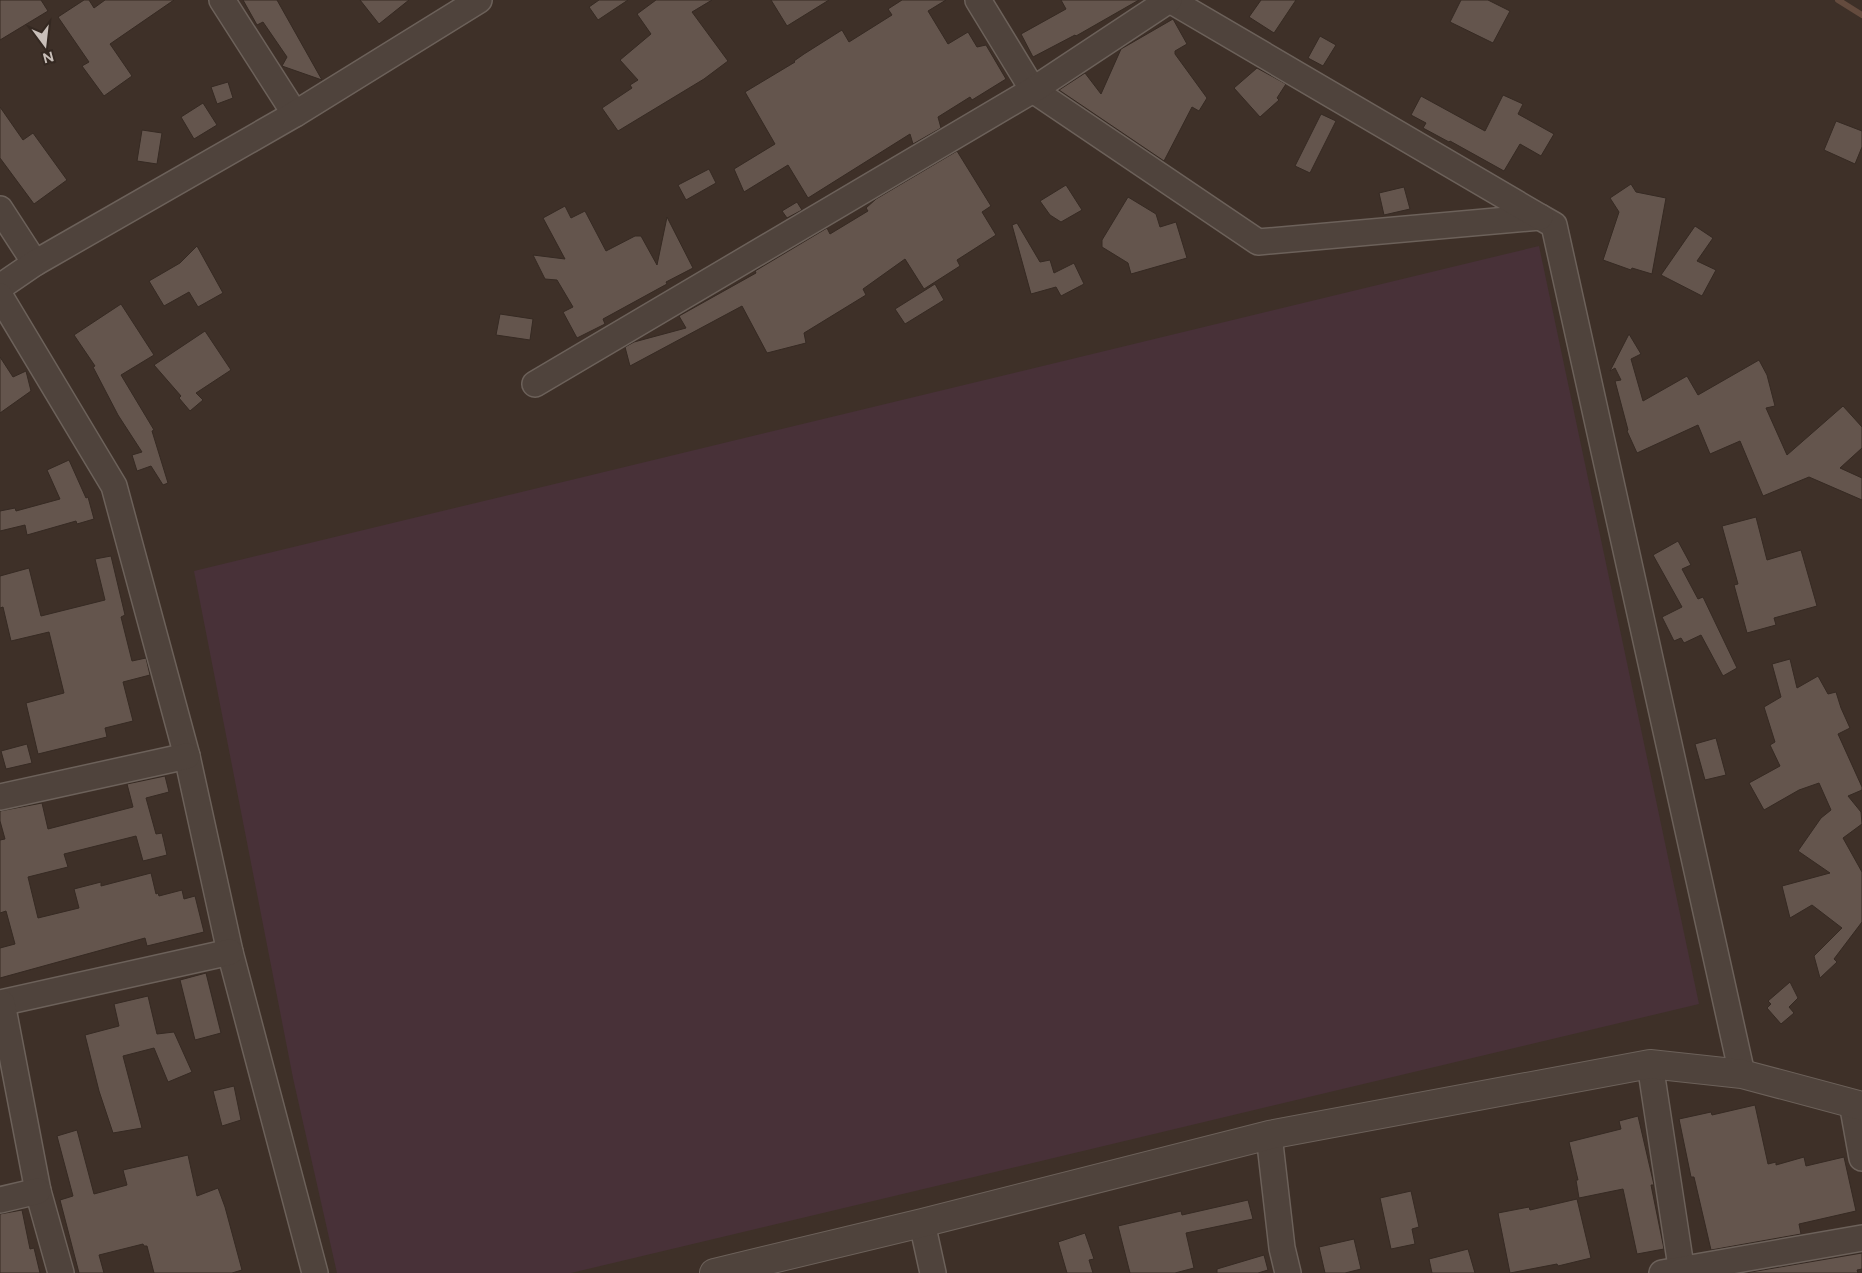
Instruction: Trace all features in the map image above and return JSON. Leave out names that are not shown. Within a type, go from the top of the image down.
[{"type":"street","points":[[222,0],[295,114]]},
{"type":"street","points":[[0,287],[34,263],[295,114],[479,0]]},
{"type":"street","points":[[978,0],[1033,90],[1258,242],[1540,217]]},
{"type":"street","points":[[535,384],[1033,90],[1170,0],[1202,8],[1554,225],[1742,1074]]},
{"type":"street","points":[[0,209],[34,263]]},
{"type":"street","points":[[0,296],[114,486],[186,756],[230,952],[315,1273]]},
{"type":"street","points":[[0,797],[186,756]]},
{"type":"street","points":[[61,1273],[38,1191],[1,1003],[230,952]]},
{"type":"street","points":[[1650,1064],[1675,1272],[1862,1238]]},
{"type":"street","points":[[714,1273],[922,1223],[1269,1135],[1650,1064],[1742,1074],[1857,1105],[1862,1158]]},
{"type":"street","points":[[1269,1135],[1282,1248],[1288,1273]]},
{"type":"street","points":[[0,1200],[38,1191]]},
{"type":"street","points":[[922,1223],[933,1273]]},
{"type":"shaded area","points":[[1539,246],[1699,1004],[571,1273],[337,1273],[293,1078],[194,571]]},
{"type":"building","points":[[0,0],[41,0],[48,11],[0,40]]},
{"type":"building","points":[[84,0],[89,0],[94,8],[105,0],[174,0],[110,44],[132,76],[104,96],[82,66],[89,62],[58,17]]},
{"type":"building","points":[[243,0],[277,0],[322,80],[282,66],[287,57],[263,22],[257,25]]},
{"type":"building","points":[[360,0],[409,0],[379,24]]},
{"type":"building","points":[[599,0],[628,0],[598,20],[589,7]]},
{"type":"building","points":[[656,0],[712,0],[692,12],[728,61],[704,79],[618,131],[602,108],[632,88],[630,85],[638,80],[620,60],[651,34],[637,14]]},
{"type":"building","points":[[771,0],[829,0],[787,26]]},
{"type":"building","points":[[902,0],[946,0],[928,11],[948,44],[968,32],[977,47],[986,45],[1006,79],[972,100],[970,97],[938,117],[941,128],[913,144],[910,134],[808,198],[788,165],[744,192],[734,169],[775,144],[745,92],[795,62],[804,54],[842,30],[849,42],[892,15],[888,9]]},
{"type":"building","points":[[1061,0],[1139,0],[1076,36],[1033,57],[1021,34],[1066,9]]},
{"type":"building","points":[[1261,0],[1296,0],[1274,33],[1249,17]]},
{"type":"building","points":[[1461,0],[1488,0],[1510,11],[1493,43],[1450,22]]},
{"type":"building","points":[[1173,19],[1187,44],[1175,51],[1175,54],[1207,98],[1199,111],[1192,107],[1164,161],[1059,90],[1085,73],[1101,94],[1121,49]]},
{"type":"building","points":[[1320,36],[1336,45],[1323,66],[1308,58]]},
{"type":"building","points":[[1257,68],[1286,84],[1277,98],[1279,100],[1260,117],[1234,88]]},
{"type":"building","points":[[228,82],[233,98],[217,104],[211,87]]},
{"type":"building","points":[[1503,95],[1523,104],[1518,114],[1554,134],[1541,156],[1520,144],[1504,171],[1423,128],[1426,123],[1411,115],[1421,96],[1485,131]]},
{"type":"building","points":[[203,103],[217,125],[194,139],[181,117]]},
{"type":"building","points":[[0,107],[23,140],[33,133],[67,180],[34,204],[0,158]]},
{"type":"building","points":[[1321,114],[1336,121],[1310,173],[1295,166]]},
{"type":"building","points":[[1836,121],[1862,131],[1862,147],[1855,164],[1824,150]]},
{"type":"building","points":[[142,130],[162,133],[157,164],[137,161]]},
{"type":"building","points":[[957,151],[991,206],[982,212],[996,235],[957,260],[960,266],[924,289],[905,259],[863,289],[866,295],[804,333],[806,343],[767,353],[742,306],[630,366],[625,347],[634,342],[686,328],[679,316],[756,273],[755,271],[827,228],[830,234],[868,211],[866,208],[876,199]]},
{"type":"building","points":[[709,169],[716,183],[686,200],[678,185]]},
{"type":"building","points":[[1631,184],[1636,192],[1666,198],[1652,274],[1632,268],[1631,270],[1603,260],[1619,212],[1610,198]]},
{"type":"building","points":[[1066,185],[1082,210],[1061,222],[1050,215],[1040,201]]},
{"type":"building","points":[[1404,187],[1410,209],[1384,215],[1379,193]]},
{"type":"building","points":[[1128,197],[1156,214],[1160,227],[1176,222],[1187,258],[1131,274],[1128,263],[1102,247],[1102,240]]},
{"type":"building","points":[[797,202],[802,210],[787,218],[782,211]]},
{"type":"building","points":[[565,206],[571,218],[585,211],[606,251],[635,236],[641,236],[657,265],[667,217],[693,268],[603,319],[605,324],[577,338],[563,312],[573,307],[557,280],[545,279],[533,255],[565,259],[543,218]]},
{"type":"building","points":[[1017,223],[1040,262],[1050,260],[1054,273],[1074,263],[1084,284],[1061,296],[1056,287],[1031,294],[1012,225]]},
{"type":"building","points":[[1695,226],[1713,238],[1697,261],[1716,270],[1702,296],[1661,275]]},
{"type":"building","points":[[197,246],[223,293],[198,307],[189,292],[164,306],[149,281],[180,263]]},
{"type":"building","points":[[935,284],[944,300],[905,324],[895,309]]},
{"type":"building","points":[[121,304],[154,355],[121,375],[154,430],[152,431],[168,483],[163,485],[151,466],[137,471],[132,455],[142,452],[118,415],[93,367],[95,366],[74,335]]},
{"type":"building","points":[[500,314],[533,319],[530,340],[496,335]]},
{"type":"building","points":[[205,331],[231,370],[196,393],[203,400],[190,411],[179,398],[181,396],[154,365]]},
{"type":"building","points":[[1629,334],[1641,354],[1631,359],[1643,401],[1687,376],[1698,395],[1759,360],[1767,375],[1775,406],[1766,408],[1787,455],[1843,406],[1862,427],[1862,448],[1840,468],[1862,478],[1862,500],[1809,477],[1763,496],[1740,441],[1710,454],[1698,425],[1637,453],[1627,431],[1615,381],[1621,380],[1615,368],[1610,371]]},
{"type":"building","points":[[0,357],[13,377],[26,371],[31,391],[0,413]]},
{"type":"building","points":[[69,460],[86,498],[88,497],[94,519],[77,524],[76,521],[27,535],[25,525],[0,531],[0,511],[15,508],[16,511],[60,499],[47,470]]},
{"type":"building","points":[[1756,517],[1767,560],[1801,550],[1817,606],[1774,618],[1776,625],[1747,633],[1734,585],[1738,584],[1722,526]]},
{"type":"building","points":[[1678,541],[1691,565],[1682,569],[1698,599],[1703,597],[1737,668],[1723,676],[1701,635],[1684,643],[1681,638],[1674,641],[1662,617],[1682,607],[1653,555]]},
{"type":"building","points":[[111,556],[125,615],[121,617],[132,661],[146,658],[150,675],[123,682],[133,721],[105,728],[107,737],[38,754],[26,703],[64,693],[49,632],[11,641],[3,607],[0,608],[0,576],[29,568],[41,616],[105,600],[95,559]]},
{"type":"building","points":[[1790,659],[1797,688],[1818,676],[1828,694],[1836,692],[1850,728],[1838,734],[1862,787],[1862,790],[1848,796],[1861,812],[1862,824],[1843,838],[1862,872],[1862,922],[1834,959],[1837,962],[1820,978],[1814,956],[1842,928],[1812,905],[1790,918],[1782,886],[1830,873],[1798,851],[1821,818],[1831,810],[1819,783],[1799,790],[1764,810],[1749,783],[1780,766],[1770,745],[1775,742],[1764,707],[1781,697],[1772,664]]},
{"type":"building","points":[[1716,738],[1726,775],[1705,780],[1695,744]]},
{"type":"building","points":[[27,744],[32,763],[6,769],[1,751]]},
{"type":"building","points":[[165,776],[169,792],[146,798],[156,834],[162,833],[167,855],[143,861],[136,836],[64,854],[68,867],[28,877],[38,918],[79,908],[74,889],[101,882],[101,886],[151,873],[156,894],[158,893],[159,896],[182,890],[184,899],[195,896],[204,932],[147,946],[145,938],[0,978],[0,948],[15,944],[6,911],[0,913],[0,840],[5,839],[0,821],[0,811],[42,803],[48,829],[133,807],[127,784]]},
{"type":"building","points":[[206,973],[221,1033],[195,1040],[180,980]]},
{"type":"building","points":[[1790,982],[1798,998],[1789,1007],[1794,1013],[1781,1024],[1767,1008],[1771,1004],[1768,1001]]},
{"type":"building","points":[[148,996],[157,1034],[174,1032],[192,1072],[168,1082],[154,1048],[123,1056],[142,1128],[113,1133],[99,1091],[85,1035],[119,1026],[114,1004]]},
{"type":"building","points":[[234,1086],[241,1120],[222,1126],[213,1091]]},
{"type":"building","points":[[1755,1105],[1768,1164],[1776,1162],[1776,1165],[1804,1157],[1806,1166],[1844,1157],[1856,1211],[1799,1224],[1801,1234],[1711,1250],[1694,1177],[1691,1177],[1679,1119],[1711,1112],[1712,1115]]},
{"type":"building","points":[[1638,1116],[1654,1185],[1651,1185],[1664,1249],[1637,1254],[1623,1189],[1579,1198],[1576,1180],[1578,1180],[1569,1142],[1621,1129],[1619,1121]]},
{"type":"building","points":[[77,1130],[94,1194],[127,1185],[123,1170],[188,1155],[197,1196],[218,1188],[242,1270],[232,1273],[154,1273],[147,1246],[143,1244],[99,1255],[104,1273],[79,1273],[60,1200],[73,1196],[57,1136]]},
{"type":"building","points":[[1411,1191],[1419,1227],[1412,1229],[1415,1244],[1391,1249],[1380,1198]]},
{"type":"building","points":[[1577,1199],[1591,1258],[1558,1266],[1557,1264],[1510,1273],[1498,1213],[1529,1207],[1530,1210]]},
{"type":"building","points":[[1248,1200],[1253,1219],[1186,1233],[1194,1268],[1175,1273],[1130,1273],[1118,1226],[1181,1211],[1182,1215]]},
{"type":"building","points":[[22,1210],[30,1249],[34,1248],[40,1273],[0,1273],[0,1214]]},
{"type":"building","points":[[1085,1233],[1094,1259],[1089,1260],[1093,1273],[1067,1273],[1058,1242]]},
{"type":"building","points":[[1354,1239],[1361,1269],[1345,1273],[1325,1273],[1319,1247]]},
{"type":"building","points":[[1468,1249],[1475,1273],[1432,1273],[1429,1259]]},
{"type":"building","points":[[1862,1253],[1862,1269],[1857,1270],[1858,1273],[1745,1273]]},
{"type":"building","points":[[1264,1255],[1268,1270],[1258,1273],[1217,1273],[1217,1269]]},
{"type":"waterway","points":[[1838,0],[1862,15]]}]
